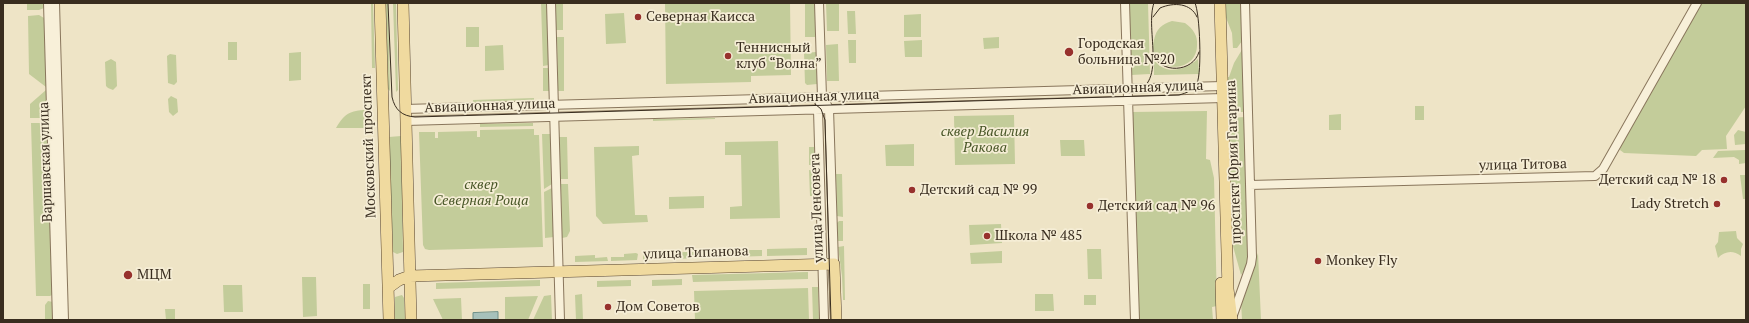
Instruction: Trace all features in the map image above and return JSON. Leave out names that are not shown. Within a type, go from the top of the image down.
[{"type":"main road","name":"Московский проспект","points":[[380,3],[389,320]]},
{"type":"main road","points":[[403,3],[411,320]]},
{"type":"main road","name":"проспект Юрия Гагарина","points":[[1213,3],[1219,86]]},
{"type":"main road","name":"проспект Юрия Гагарина","points":[[1220,3],[1219,98],[1229,319]]},
{"type":"main road","name":"улица Типанова","points":[[410,276],[834,264]]},
{"type":"main road","name":"улица Ленсовета","points":[[834,264],[836,320]]},
{"type":"main road","points":[[388,288],[399,280],[410,276]]},
{"type":"street","name":"Варшавская улица","points":[[48,3],[57,320]]},
{"type":"street","name":"Варшавская улица","points":[[55,3],[64,320]]},
{"type":"street","points":[[551,3],[560,320]]},
{"type":"street","name":"улица Ленсовета","points":[[819,3],[822,97],[818,110],[824,320]]},
{"type":"street","points":[[1125,3],[1135,320]]},
{"type":"street","name":"проспект Юрия Гагарина","points":[[1229,319],[1252,257],[1245,3]]},
{"type":"street","name":"улица Титова","points":[[1250,185],[1595,176],[1603,169],[1697,3]]},
{"type":"street","name":"Авиационная улица","points":[[406,109],[1219,86]]},
{"type":"street","name":"улица Ленсовета","points":[[822,97],[829,109],[834,264]]},
{"type":"street","name":"Авиационная улица","points":[[406,121],[1219,98]]},
{"type":"green space","points":[[27,3],[44,3],[44,8],[39,10],[27,10]]},
{"type":"green space","points":[[371,3],[373,3],[375,68],[372,68]]},
{"type":"green space","points":[[386,3],[388,3],[390,91],[388,89]]},
{"type":"green space","points":[[393,3],[396,3],[398,90],[396,92]]},
{"type":"green space","points":[[541,3],[547,3],[549,65],[543,66]]},
{"type":"green space","points":[[555,3],[563,3],[563,30],[556,30]]},
{"type":"green space","name":"Теннисный клуб “Волна”","points":[[665,3],[790,3],[791,75],[751,76],[751,82],[666,84]]},
{"type":"green space","points":[[805,3],[815,3],[815,37],[805,37]]},
{"type":"green space","points":[[826,3],[839,3],[839,31],[827,31]]},
{"type":"green space","points":[[1129,3],[1148,3],[1150,74],[1131,75]]},
{"type":"green space","points":[[1224,3],[1241,3],[1242,41],[1237,48],[1233,48],[1232,33],[1225,15]]},
{"type":"green space","points":[[1702,3],[1746,3],[1746,106],[1726,136],[1727,149],[1702,150],[1696,156],[1624,153],[1620,150],[1621,144]]},
{"type":"green space","points":[[847,11],[855,11],[856,34],[848,34]]},
{"type":"green space","points":[[624,13],[626,43],[606,44],[605,14]]},
{"type":"green space","points":[[921,14],[921,37],[904,37],[904,15]]},
{"type":"green space","points":[[39,15],[44,18],[46,87],[29,74],[28,16]]},
{"type":"green space","points":[[1172,21],[1185,23],[1193,30],[1197,39],[1197,46],[1195,56],[1189,62],[1181,66],[1172,67],[1157,59],[1154,51],[1154,40],[1162,25]]},
{"type":"green space","points":[[466,27],[479,27],[479,47],[466,47]]},
{"type":"green space","points":[[557,37],[564,37],[564,91],[558,91]]},
{"type":"green space","points":[[999,37],[999,48],[984,49],[983,38]]},
{"type":"green space","points":[[848,40],[856,40],[856,63],[849,63]]},
{"type":"green space","points":[[922,40],[922,57],[905,57],[904,41]]},
{"type":"green space","points":[[228,42],[237,42],[237,60],[228,60]]},
{"type":"green space","points":[[838,44],[839,81],[827,81],[826,45]]},
{"type":"green space","points":[[503,45],[504,70],[485,71],[485,46]]},
{"type":"green space","points":[[1243,48],[1244,112],[1226,112],[1225,77],[1229,77],[1234,63]]},
{"type":"green space","points":[[301,52],[301,80],[289,81],[289,53]]},
{"type":"green space","points":[[816,52],[817,84],[807,85],[805,83],[804,53]]},
{"type":"green space","points":[[170,54],[176,55],[177,82],[174,85],[168,83],[167,56]]},
{"type":"green space","points":[[111,59],[116,62],[117,86],[113,90],[106,86],[105,62]]},
{"type":"green space","points":[[1198,59],[1199,74],[1154,75],[1154,60],[1164,68],[1176,70],[1193,63]]},
{"type":"green space","points":[[543,68],[549,68],[549,91],[543,91]]},
{"type":"green space","points":[[46,90],[47,115],[42,118],[30,118],[30,104]]},
{"type":"green space","points":[[171,96],[177,99],[178,112],[173,116],[169,112],[168,99]]},
{"type":"green space","points":[[534,98],[534,100],[473,102],[473,100]]},
{"type":"green space","points":[[1415,106],[1424,106],[1424,120],[1415,120]]},
{"type":"green space","points":[[370,110],[370,128],[336,128],[346,115],[354,111]]},
{"type":"green space","points":[[1207,111],[1206,159],[1210,160],[1214,178],[1217,306],[1212,307],[1213,320],[1139,320],[1132,112]]},
{"type":"green space","points":[[1341,114],[1341,130],[1329,130],[1329,115]]},
{"type":"green space","name":"сквер Василия Ракова","points":[[1014,115],[1015,164],[955,165],[954,116]]},
{"type":"green space","points":[[1245,117],[1248,257],[1247,266],[1241,275],[1231,239],[1227,118]]},
{"type":"green space","points":[[653,119],[715,119],[653,121]]},
{"type":"green space","points":[[31,123],[42,123],[47,125],[52,295],[50,296],[36,296]]},
{"type":"green space","points":[[533,123],[533,126],[480,127],[480,124]]},
{"type":"green space","name":"сквер Северная Роща","points":[[534,129],[534,135],[539,135],[543,247],[425,249],[423,245],[419,132],[435,132],[435,138],[438,138],[438,132],[477,131],[477,137],[480,137],[480,130]]},
{"type":"green space","points":[[1738,130],[1746,132],[1746,144],[1735,145],[1734,135]]},
{"type":"green space","points":[[542,134],[551,134],[552,184],[544,189]]},
{"type":"green space","points":[[401,136],[403,252],[397,254],[393,252],[389,137]]},
{"type":"green space","points":[[559,137],[567,137],[568,179],[560,179]]},
{"type":"green space","points":[[1060,140],[1084,140],[1085,156],[1061,156]]},
{"type":"green space","points":[[778,141],[780,218],[730,219],[730,207],[742,206],[741,155],[725,155],[725,142]]},
{"type":"green space","points":[[914,144],[914,166],[886,166],[885,145]]},
{"type":"green space","points":[[639,146],[639,155],[632,156],[635,215],[647,215],[648,222],[603,224],[596,216],[594,147]]},
{"type":"green space","points":[[809,147],[814,147],[815,163],[813,165],[809,165]]},
{"type":"green space","points":[[1745,150],[1746,163],[1739,164],[1739,160],[1734,157],[1713,158],[1718,151]]},
{"type":"green space","points":[[809,170],[815,171],[816,196],[810,196]]},
{"type":"green space","points":[[836,174],[842,174],[843,217],[837,216]]},
{"type":"green space","points":[[1740,175],[1746,175],[1746,199],[1743,199]]},
{"type":"green space","points":[[561,184],[568,184],[570,231],[567,237],[562,238]]},
{"type":"green space","points":[[552,188],[554,237],[545,238],[544,192]]},
{"type":"green space","points":[[704,196],[704,208],[669,209],[669,197]]},
{"type":"green space","points":[[839,221],[843,221],[843,241],[838,241],[837,223]]},
{"type":"green space","points":[[1001,224],[1002,243],[970,245],[969,225]]},
{"type":"green space","points":[[1736,231],[1737,238],[1743,244],[1741,256],[1729,252],[1718,258],[1715,246],[1718,242],[1719,232]]},
{"type":"green space","points":[[844,246],[845,300],[843,300],[842,276],[838,247]]},
{"type":"green space","points":[[807,248],[807,255],[767,256],[767,249]]},
{"type":"green space","points":[[1087,249],[1101,249],[1102,279],[1088,279]]},
{"type":"green space","points":[[734,250],[762,250],[762,256],[734,257]]},
{"type":"green space","points":[[732,251],[732,257],[643,260],[643,253]]},
{"type":"green space","points":[[1002,251],[1002,263],[971,264],[970,253]]},
{"type":"green space","points":[[1258,253],[1261,320],[1242,320],[1241,302]]},
{"type":"green space","points":[[624,254],[638,254],[637,260],[611,261],[611,257],[624,257]]},
{"type":"green space","points":[[595,255],[595,258],[607,257],[608,261],[575,262],[575,256]]},
{"type":"green space","points":[[808,272],[808,279],[693,282],[692,275]]},
{"type":"green space","points":[[302,277],[316,277],[317,316],[303,317]]},
{"type":"green space","points":[[682,279],[682,285],[652,286],[652,280]]},
{"type":"green space","points":[[540,280],[540,286],[436,289],[436,283]]},
{"type":"green space","points":[[631,280],[631,286],[597,287],[597,281]]},
{"type":"green space","points":[[363,284],[370,284],[370,309],[363,309]]},
{"type":"green space","points":[[223,285],[242,285],[243,312],[224,312]]},
{"type":"green space","points":[[812,287],[818,287],[819,320],[813,320]]},
{"type":"green space","points":[[808,288],[809,320],[695,320],[694,291]]},
{"type":"green space","points":[[582,294],[583,320],[576,320],[575,295]]},
{"type":"green space","points":[[1035,294],[1053,294],[1054,311],[1035,311]]},
{"type":"green space","points":[[402,295],[404,298],[405,320],[395,320],[395,297]]},
{"type":"green space","points":[[551,295],[552,320],[533,320],[544,296]]},
{"type":"green space","points":[[1084,295],[1096,295],[1096,305],[1084,305]]},
{"type":"green space","points":[[538,296],[528,320],[505,320],[505,297]]},
{"type":"green space","points":[[461,298],[462,320],[443,320],[433,299]]},
{"type":"green space","points":[[48,301],[53,302],[53,320],[45,320],[45,305]]},
{"type":"green space","points":[[165,309],[175,309],[175,320],[166,320]]},
{"type":"water","points":[[498,312],[498,320],[473,320],[473,313]]},
{"type":"tram line","points":[[388,3],[392,97],[397,109],[400,112],[415,117],[1179,95],[1194,88],[1199,77],[1199,30],[1195,3]]},
{"type":"tram line","points":[[1129,93],[1141,89],[1149,81],[1152,70],[1153,56],[1152,14],[1154,3]]},
{"type":"tram line","points":[[1153,17],[1160,8],[1171,5],[1186,6],[1191,9],[1197,17]]},
{"type":"tram line","points":[[1153,54],[1157,61],[1162,65],[1169,68],[1176,68],[1184,67],[1190,64],[1196,59],[1199,52]]},
{"type":"tram line","points":[[815,104],[821,109],[825,120],[831,320]]},
{"type":"place","name":"Северная Каисса","points":[[638,17]]},
{"type":"place","name":"Городская больница №20","points":[[1069,52]]},
{"type":"place","name":"Теннисный клуб “Волна”","points":[[728,56]]},
{"type":"place","name":"Детский сад № 18","points":[[1724,180]]},
{"type":"place","name":"Детский сад № 99","points":[[912,190]]},
{"type":"place","name":"Lady Stretch","points":[[1717,204]]},
{"type":"place","name":"Детский сад № 96","points":[[1090,206]]},
{"type":"place","name":"Школа № 485","points":[[987,236]]},
{"type":"place","name":"Monkey Fly","points":[[1318,261]]},
{"type":"place","name":"МЦМ","points":[[128,275]]},
{"type":"place","name":"Дом Советов","points":[[608,307]]}]
